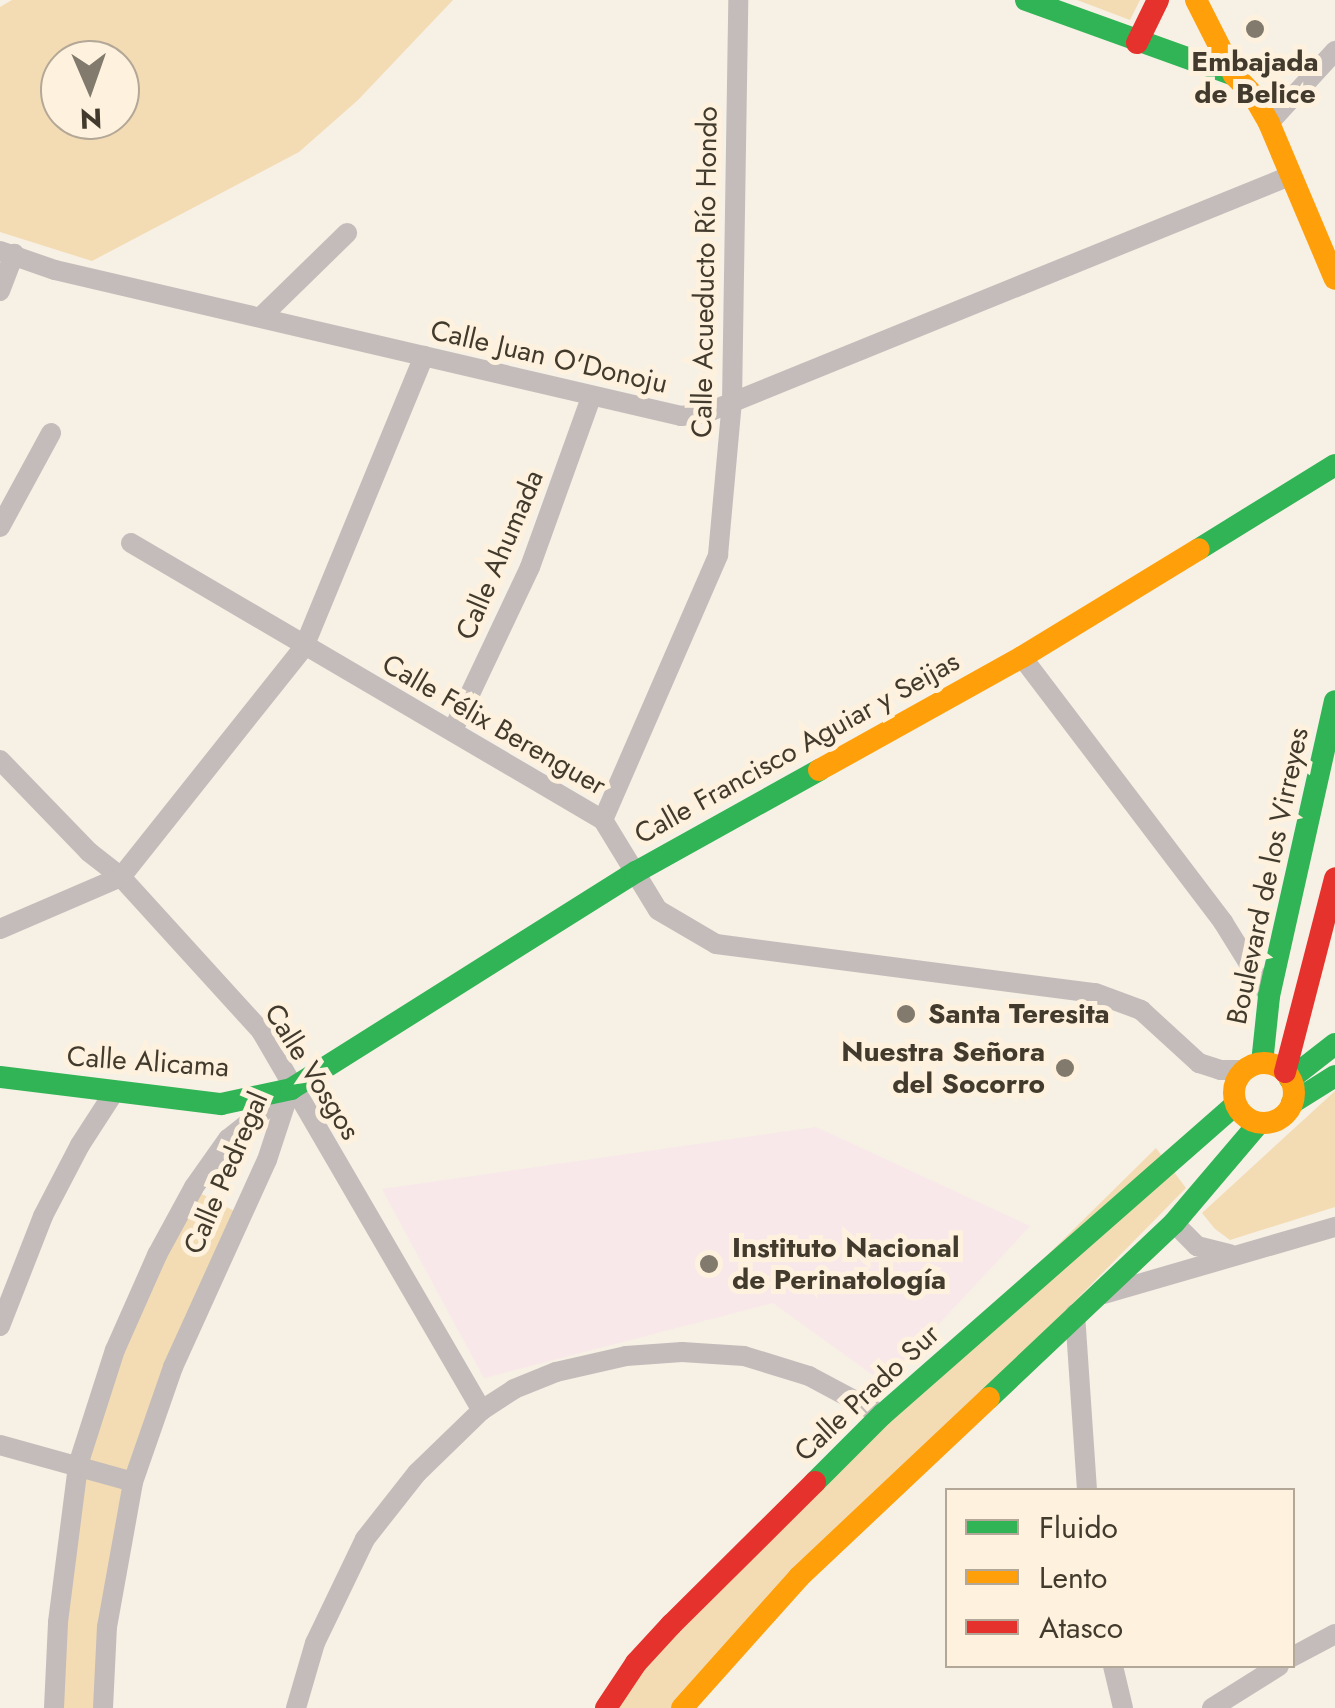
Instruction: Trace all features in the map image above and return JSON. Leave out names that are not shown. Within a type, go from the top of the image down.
[{"type":"street","name":"Calle Acueducto Río Hondo","points":[[602,820],[718,555],[732,402],[738,0]]},
{"type":"street","points":[[1026,0],[1234,75]]},
{"type":"street","points":[[1137,43],[1158,0]]},
{"type":"street","points":[[1196,0],[1234,75],[1253,95],[1269,122],[1335,279]]},
{"type":"street","points":[[1269,122],[1335,51]]},
{"type":"street","name":"Calle Juan O'Donoju","points":[[7,252],[55,270],[681,416],[732,402],[1292,175]]},
{"type":"street","points":[[262,316],[347,233]]},
{"type":"street","points":[[0,291],[7,252]]},
{"type":"street","points":[[0,929],[121,876],[304,647],[424,356]]},
{"type":"street","name":"Calle Ahumada","points":[[452,730],[530,567],[591,398]]},
{"type":"street","points":[[0,527],[51,434]]},
{"type":"street","name":"Calle Francisco Aguiar y Seijas","points":[[291,1088],[636,872],[1022,657],[1335,465]]},
{"type":"street","name":"Calle Félix Berenguer","points":[[132,542],[602,820],[636,872]]},
{"type":"street","points":[[1022,657],[1223,922],[1269,996]]},
{"type":"street","name":"Boulevard de los Virreyes","points":[[1253,1067],[1335,701]]},
{"type":"street","name":"Calle Vosgos","points":[[0,760],[89,852],[121,876],[261,1031],[482,1410]]},
{"type":"street","points":[[636,872],[658,910],[716,944],[1095,992],[1141,1010],[1199,1063],[1220,1070],[1253,1067],[1288,1076],[1335,1044]]},
{"type":"street","points":[[1292,1103],[1288,1076],[1335,878]]},
{"type":"street","points":[[1253,1067],[1234,1086],[1236,1104],[1245,1117],[1259,1123],[1276,1121],[1292,1103],[1335,1076]]},
{"type":"street","name":"Calle Alicama","points":[[0,1077],[113,1094],[222,1104],[291,1088]]},
{"type":"street","name":"Calle Pedregal","points":[[54,1708],[58,1622],[78,1465],[115,1350],[157,1255],[194,1187],[228,1140],[291,1088]]},
{"type":"street","name":"Calle Pedregal","points":[[103,1708],[108,1626],[133,1482],[173,1367],[267,1160],[291,1088]]},
{"type":"street","points":[[0,1326],[43,1216],[80,1144],[113,1094]]},
{"type":"street","name":"Calle Prado Sur","points":[[606,1708],[636,1663],[670,1626],[882,1415],[1236,1104]]},
{"type":"street","points":[[682,1708],[799,1577],[1174,1223],[1259,1123]]},
{"type":"street","points":[[1174,1223],[1197,1246],[1232,1254]]},
{"type":"street","points":[[1092,1297],[1335,1227]]},
{"type":"street","points":[[1076,1314],[1087,1488]]},
{"type":"street","points":[[296,1708],[315,1643],[365,1540],[417,1473],[482,1410],[514,1390],[556,1372],[626,1356],[682,1352],[744,1356],[809,1376],[882,1415]]},
{"type":"street","points":[[0,1445],[133,1482]]},
{"type":"street","points":[[1295,1655],[1335,1634]]},
{"type":"street","points":[[1113,1668],[1123,1708]]},
{"type":"street","points":[[1212,1708],[1276,1668]]},
{"type":"shaded area","points":[[12,0],[453,0],[358,100],[299,152],[92,261],[0,232],[0,7]]},
{"type":"shaded area","points":[[1077,0],[1140,0],[1130,20]]},
{"type":"shaded area","points":[[1335,1091],[1335,1207],[1230,1240],[1215,1229],[1202,1213]]},
{"type":"shaded area","name":"Instituto Nacional de Perinatología","points":[[816,1127],[1030,1226],[884,1383],[773,1303],[484,1378],[382,1189]]},
{"type":"shaded area","points":[[1156,1148],[1186,1188],[752,1630],[686,1708],[611,1708],[706,1592]]},
{"type":"shaded area","points":[[196,1191],[240,1214],[150,1426],[101,1708],[57,1708],[91,1427]]},
{"type":"traffic: fast","points":[[1026,0],[1234,75]]},
{"type":"traffic: fast","points":[[1199,549],[1335,465]]},
{"type":"traffic: fast","points":[[1262,1063],[1269,996],[1335,701]]},
{"type":"traffic: fast","points":[[0,1077],[221,1104],[291,1089],[636,872],[819,770]]},
{"type":"traffic: fast","points":[[1290,1079],[1335,1044]]},
{"type":"traffic: fast","points":[[1292,1103],[1335,1076]]},
{"type":"traffic: fast","points":[[815,1482],[882,1415],[1236,1104]]},
{"type":"traffic: fast","points":[[989,1398],[1174,1223],[1259,1123]]},
{"type":"traffic: slow","points":[[1196,0],[1234,75],[1253,95],[1269,123],[1335,279]]},
{"type":"traffic: slow","points":[[819,770],[1022,657],[1199,549]]},
{"type":"traffic: slow","points":[[1264,1063],[1285,1072],[1294,1093],[1285,1114],[1264,1123],[1243,1114],[1234,1093],[1243,1072],[1264,1063]]},
{"type":"traffic: slow","points":[[682,1708],[799,1577],[989,1398]]},
{"type":"traffic: jam","points":[[1137,43],[1158,0]]},
{"type":"traffic: jam","points":[[1285,1072],[1335,878]]},
{"type":"traffic: jam","points":[[606,1708],[636,1663],[671,1625],[815,1482]]},
{"type":"place","name":"Embajada de Belice","points":[[1255,29]]},
{"type":"place","name":"Santa Teresita","points":[[906,1014]]},
{"type":"place","name":"Nuestra Señora del Socorro","points":[[1065,1068]]},
{"type":"place","name":"Instituto Nacional de Perinatología","points":[[709,1264]]}]
